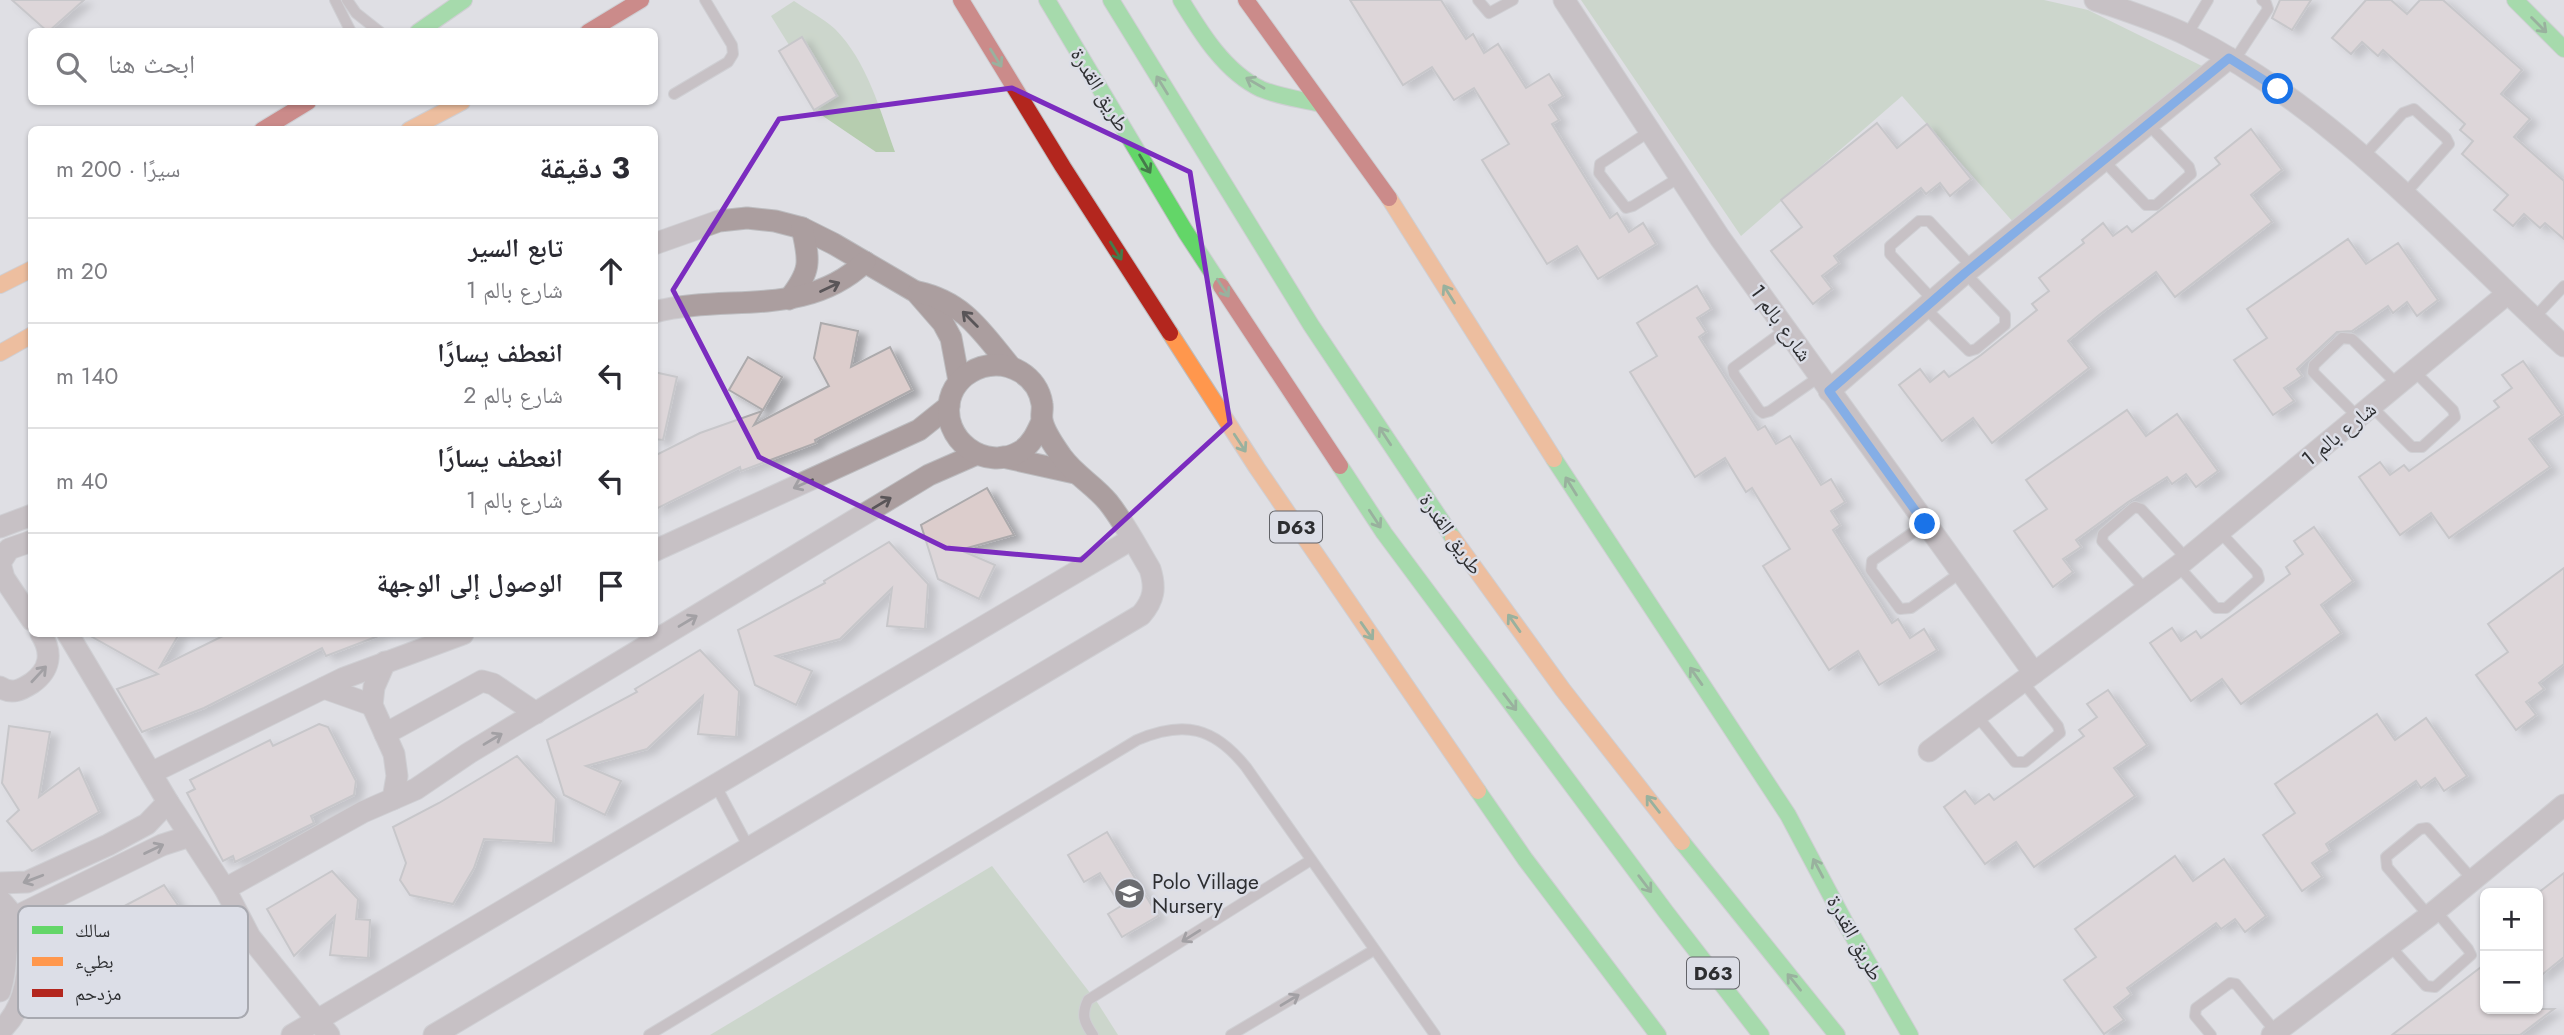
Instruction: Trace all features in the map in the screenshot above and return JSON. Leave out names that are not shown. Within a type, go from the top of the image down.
[{"type":"main road","points":[[424,28],[464,0]]},
{"type":"main road","points":[[595,28],[641,0]]},
{"type":"main road","name":"D63","points":[[959,0],[1157,316],[1271,490],[1525,859],[1658,1035]]},
{"type":"main road","name":"طريق القدرة","points":[[1046,0],[1185,231],[1384,533],[1665,912],[1761,1035]]},
{"type":"main road","name":"طريق القدرة","points":[[1111,0],[1236,206],[1425,498],[1527,641],[1714,883],[1837,1035]]},
{"type":"main road","points":[[1181,0],[1213,47],[1258,87],[1320,104]]},
{"type":"main road","name":"طريق القدرة","points":[[1247,0],[1371,172],[1609,548],[1755,762],[1788,815],[1847,926],[1910,1035]]},
{"type":"main road","points":[[2515,0],[2564,49]]},
{"type":"main road","points":[[269,126],[303,105]]},
{"type":"main road","points":[[417,126],[456,105]]},
{"type":"main road","points":[[0,285],[28,271]]},
{"type":"main road","points":[[0,353],[28,337]]},
{"type":"main road","points":[[1665,912],[1692,973]]},
{"type":"street","name":"شارع بالم 1","points":[[1564,0],[1680,177],[1785,330],[1961,573],[2028,677]]},
{"type":"street","points":[[2095,0],[2187,35],[2278,89],[2320,120],[2404,195],[2564,345]]},
{"type":"street","points":[[1824,384],[1929,304],[2103,160],[2231,59]]},
{"type":"street","points":[[658,243],[719,221],[747,218],[775,220],[802,228],[916,292],[934,296],[963,312],[1010,366],[1025,374],[1037,387],[1042,404],[1042,421],[1034,438],[1021,451],[994,458],[976,454],[956,436],[950,423],[949,406],[952,394],[959,381],[974,369],[992,364],[1010,366]]},
{"type":"street","points":[[789,299],[806,276],[808,266],[802,228]]},
{"type":"street","points":[[658,311],[807,296],[838,284],[865,262]]},
{"type":"street","points":[[916,292],[943,323],[951,338],[959,381]]},
{"type":"street","name":"شارع بالم 1","points":[[1929,751],[2220,532],[2507,294]]},
{"type":"street","points":[[658,549],[919,430],[949,406]]},
{"type":"street","points":[[434,1035],[748,846],[1141,615],[1150,605],[1154,594],[1150,569],[1108,502],[1075,473],[1057,449],[1042,421]]},
{"type":"street","points":[[225,888],[363,812],[416,789],[536,713],[929,475],[976,454]]},
{"type":"street","points":[[1003,457],[1075,473]]},
{"type":"street","points":[[0,527],[28,516]]},
{"type":"street","points":[[292,1035],[323,1028],[413,961],[459,937],[1132,539]]},
{"type":"street","points":[[28,542],[9,549],[0,563],[4,578],[28,614]]},
{"type":"street","points":[[0,687],[6,691],[22,689],[41,676],[49,658],[42,637]]},
{"type":"street","points":[[70,637],[168,802],[234,906]]},
{"type":"street","points":[[151,773],[364,669],[455,637]]},
{"type":"street","points":[[385,662],[374,687],[372,705],[394,754],[397,776],[393,799]]},
{"type":"street","points":[[385,734],[482,681],[493,684],[536,713]]},
{"type":"street","points":[[324,688],[372,705]]},
{"type":"street","points":[[394,754],[418,770],[436,776]]},
{"type":"street","points":[[0,883],[27,882],[71,862],[147,824],[168,802]]},
{"type":"street","points":[[2284,1031],[2563,809]]},
{"type":"street","points":[[39,906],[162,845],[190,836]]},
{"type":"street","points":[[71,862],[83,885]]},
{"type":"street","points":[[0,900],[6,942],[6,960],[0,991]]},
{"type":"street","points":[[5,922],[18,935]]},
{"type":"street","points":[[248,933],[323,1028]]},
{"type":"street","points":[[0,1031],[18,1006]]},
{"type":"lane","points":[[335,0],[349,28]]},
{"type":"lane","points":[[347,0],[356,13],[375,28]]},
{"type":"lane","points":[[674,94],[728,62],[733,54],[732,45],[705,0]]},
{"type":"lane","points":[[1478,0],[1489,13],[1513,0]]},
{"type":"lane","points":[[2187,35],[2208,0]]},
{"type":"lane","points":[[2231,59],[2268,9],[2262,0]]},
{"type":"lane","points":[[2362,158],[2403,113],[2414,109],[2446,138],[2449,144],[2404,195]]},
{"type":"lane","points":[[2103,160],[2146,205],[2156,205],[2191,174],[2189,167],[2148,124]]},
{"type":"lane","points":[[1650,131],[1600,164],[1599,173],[1626,208],[1680,177]]},
{"type":"lane","points":[[1919,220],[1929,221],[2005,315],[2006,325],[1976,349],[1969,351],[1929,304],[1890,254],[1890,246],[1919,220]]},
{"type":"lane","points":[[2534,318],[2564,286]]},
{"type":"lane","points":[[1785,330],[1733,368],[1734,374],[1759,410],[1770,411],[1824,384]]},
{"type":"lane","points":[[2398,385],[2352,339],[2342,338],[2314,365],[2313,372],[2365,412],[2412,447],[2422,447],[2455,417],[2453,410],[2415,372]]},
{"type":"lane","points":[[2145,589],[2102,541],[2103,534],[2132,509],[2141,509],[2216,608],[2226,608],[2259,579],[2257,572],[2220,532]]},
{"type":"lane","points":[[1925,524],[1872,561],[1871,570],[1900,609],[1904,610],[1911,608],[1961,573]]},
{"type":"lane","points":[[1977,716],[2015,762],[2025,762],[2060,733],[2028,677]]},
{"type":"lane","points":[[649,1035],[1137,740],[1160,730],[1185,728],[1209,734],[1230,748],[1246,767],[1435,1035]]},
{"type":"lane","points":[[716,786],[748,846]]},
{"type":"lane","points":[[2390,946],[2426,986],[2435,987],[2471,956],[2468,949],[2386,867],[2386,857],[2420,829],[2427,828],[2473,880]]},
{"type":"lane","points":[[1093,1035],[1084,1022],[1083,1011],[1088,1000],[1311,860]]},
{"type":"lane","points":[[1231,1035],[1374,950]]},
{"type":"lane","points":[[2211,1035],[2195,1016],[2196,1008],[2230,983],[2236,984],[2284,1031]]},
{"type":"highlighted area","points":[[1012,88],[1190,172],[1230,423],[1081,560],[946,548],[759,457],[673,290],[779,119]]},
{"type":"green space","points":[[1581,0],[2044,0],[2088,10],[2202,66],[2014,223],[1902,96],[1741,236]]},
{"type":"green space","points":[[794,1],[835,29],[856,56],[878,103],[895,152],[876,152],[814,110],[837,96],[801,38],[789,45],[771,16]]},
{"type":"green space","points":[[992,866],[1097,1002],[1118,1035],[710,1035]]},
{"type":"building","points":[[12,0],[84,0],[52,28],[44,28]]},
{"type":"building","points":[[1350,0],[1441,0],[1466,39],[1473,34],[1484,53],[1498,44],[1526,88],[1549,74],[1563,96],[1549,105],[1559,120],[1552,124],[1610,218],[1617,213],[1629,232],[1643,223],[1656,244],[1598,279],[1577,246],[1547,264],[1482,160],[1509,144],[1474,88],[1454,100],[1432,67],[1403,85]]},
{"type":"building","points":[[2280,0],[2311,0],[2292,30],[2272,18]]},
{"type":"building","points":[[2366,0],[2391,0],[2407,14],[2420,0],[2443,0],[2522,70],[2501,94],[2530,119],[2514,137],[2564,181],[2564,239],[2545,223],[2540,228],[2524,214],[2513,226],[2494,210],[2508,195],[2462,154],[2473,141],[2460,130],[2465,124],[2383,50],[2378,56],[2362,42],[2351,54],[2332,38]]},
{"type":"building","points":[[802,37],[837,96],[814,110],[779,51]]},
{"type":"building","points":[[1877,123],[1897,148],[1927,124],[1971,179],[1950,196],[1940,183],[1926,194],[1921,188],[1834,256],[1839,263],[1822,276],[1832,289],[1813,304],[1771,251],[1802,227],[1781,200]]},
{"type":"building","points":[[2251,129],[2282,170],[2251,195],[2272,222],[2175,297],[2156,272],[2099,315],[2068,341],[2089,368],[1992,443],[1973,418],[1942,441],[1899,385],[1920,369],[1930,382],[1944,371],[1949,377],[1981,355],[2037,310],[2032,304],[2049,291],[2039,278],[2084,243],[2082,240],[2103,223],[2113,236],[2127,226],[2132,232],[2220,164],[2215,158]]},
{"type":"building","points":[[2348,239],[2366,264],[2398,243],[2438,300],[2417,316],[2407,302],[2393,313],[2388,306],[2352,331],[2337,332],[2297,369],[2302,376],[2284,388],[2294,401],[2273,415],[2234,360],[2267,338],[2247,309]]},
{"type":"building","points":[[1697,286],[1711,309],[1697,318],[1706,332],[1699,337],[1758,430],[1765,426],[1776,444],[1790,436],[1821,485],[1831,479],[1845,502],[1831,511],[1840,525],[1833,530],[1892,623],[1898,619],[1910,638],[1924,629],[1937,650],[1879,685],[1858,651],[1829,670],[1763,566],[1790,549],[1752,488],[1746,492],[1725,458],[1695,477],[1630,372],[1657,356],[1637,323]]},
{"type":"building","points":[[821,323],[858,331],[851,367],[890,347],[912,390],[815,440],[816,443],[741,471],[740,467],[658,508],[658,454],[700,433],[762,411],[754,425],[829,386],[814,358]]},
{"type":"building","points":[[748,357],[782,377],[763,410],[729,390]]},
{"type":"building","points":[[2523,361],[2562,415],[2529,439],[2550,467],[2449,538],[2431,513],[2400,535],[2359,477],[2380,462],[2390,475],[2404,465],[2409,471],[2499,407],[2494,401],[2512,388],[2502,375]]},
{"type":"building","points":[[658,373],[677,377],[663,440],[658,439]]},
{"type":"building","points":[[2127,410],[2146,436],[2177,414],[2218,471],[2196,487],[2186,474],[2172,484],[2167,477],[2128,502],[2076,540],[2081,547],[2063,559],[2073,572],[2053,587],[2014,531],[2047,509],[2026,480]]},
{"type":"building","points":[[987,488],[1014,535],[960,550],[995,565],[979,599],[938,579],[921,525]]},
{"type":"building","points":[[2314,527],[2353,581],[2321,605],[2341,633],[2241,704],[2222,679],[2191,701],[2150,643],[2172,628],[2181,641],[2196,631],[2201,638],[2290,574],[2286,567],[2303,554],[2294,541]]},
{"type":"building","points":[[889,542],[928,584],[925,629],[887,626],[892,588],[840,639],[776,656],[812,671],[796,705],[755,685],[738,630],[825,583],[824,581]]},
{"type":"building","points":[[2564,568],[2564,664],[2539,683],[2544,689],[2526,702],[2536,715],[2516,730],[2476,675],[2508,652],[2488,624]]},
{"type":"building","points":[[92,637],[177,637],[160,667],[221,637],[376,637],[326,656],[322,648],[204,708],[142,732],[117,689],[158,674]]},
{"type":"building","points":[[700,650],[739,691],[736,737],[698,734],[703,696],[647,749],[586,766],[621,781],[605,815],[564,795],[547,740],[637,692],[635,689]]},
{"type":"building","points":[[2108,690],[2147,745],[2114,768],[2135,796],[2034,867],[2016,842],[1985,864],[1944,807],[1965,791],[1975,804],[1989,794],[1994,800],[2084,736],[2079,730],[2097,717],[2087,704]]},
{"type":"building","points":[[2377,714],[2395,740],[2426,718],[2467,776],[2444,791],[2435,778],[2421,788],[2416,781],[2326,844],[2330,851],[2312,863],[2322,877],[2302,891],[2263,835],[2295,813],[2275,784]]},
{"type":"building","points":[[319,724],[328,727],[356,781],[354,795],[311,816],[314,823],[235,862],[233,856],[223,861],[187,793],[195,789],[190,780],[270,740],[273,746]]},
{"type":"building","points":[[9,726],[50,732],[39,797],[79,768],[99,812],[32,851],[7,821],[19,810],[2,783]]},
{"type":"building","points":[[517,756],[556,799],[553,843],[484,839],[474,868],[453,904],[410,895],[400,880],[406,863],[393,827]]},
{"type":"building","name":"Polo Village Nursery","points":[[1107,832],[1158,916],[1122,937],[1108,914],[1121,906],[1100,873],[1084,882],[1068,855]]},
{"type":"building","points":[[2175,856],[2193,881],[2224,859],[2266,916],[2245,932],[2235,919],[2221,929],[2216,923],[2127,988],[2131,994],[2114,1007],[2124,1020],[2104,1034],[2064,980],[2096,957],[2075,929]]},
{"type":"building","points":[[332,871],[358,899],[356,919],[370,920],[368,958],[330,955],[335,916],[294,956],[267,909]]},
{"type":"building","points":[[2564,873],[2564,957],[2543,974],[2543,951],[2543,889]]},
{"type":"building","points":[[164,885],[179,906],[124,906]]},
{"type":"building","points":[[2480,968],[2480,1014],[2543,1014],[2543,1009],[2554,1009],[2520,1035],[2392,1035]]},
{"type":"traffic: fast","points":[[424,28],[464,0]]},
{"type":"traffic: fast","points":[[1047,0],[1185,231],[1221,286]]},
{"type":"traffic: fast","points":[[1111,0],[1311,325],[1453,538]]},
{"type":"traffic: fast","points":[[1181,0],[1215,50],[1248,82],[1275,94],[1320,104]]},
{"type":"traffic: fast","points":[[2515,0],[2564,49]]},
{"type":"traffic: fast","points":[[1554,459],[1788,815],[1847,926],[1910,1035]]},
{"type":"traffic: fast","points":[[1340,466],[1384,533],[1666,912],[1761,1035]]},
{"type":"traffic: fast","points":[[1478,791],[1525,859],[1658,1035]]},
{"type":"traffic: fast","points":[[1682,842],[1837,1035]]},
{"type":"traffic: slow","points":[[417,126],[456,105]]},
{"type":"traffic: slow","points":[[1389,198],[1554,459]]},
{"type":"traffic: slow","points":[[0,285],[28,271]]},
{"type":"traffic: slow","points":[[1170,333],[1257,468],[1478,791]]},
{"type":"traffic: slow","points":[[0,353],[28,337]]},
{"type":"traffic: slow","points":[[1453,538],[1563,690],[1682,842]]},
{"type":"traffic: jam","points":[[595,28],[641,0]]},
{"type":"traffic: jam","points":[[961,0],[1063,167],[1170,333]]},
{"type":"traffic: jam","points":[[1246,0],[1389,198]]},
{"type":"traffic: jam","points":[[269,126],[303,105]]},
{"type":"traffic: jam","points":[[1221,286],[1340,466]]},
{"type":"place","name":"Polo Village Nursery","points":[[1129,894]]},
{"type":"route","points":[[1925,524],[1829,391],[1965,273],[2229,58],[2278,89]]}]
